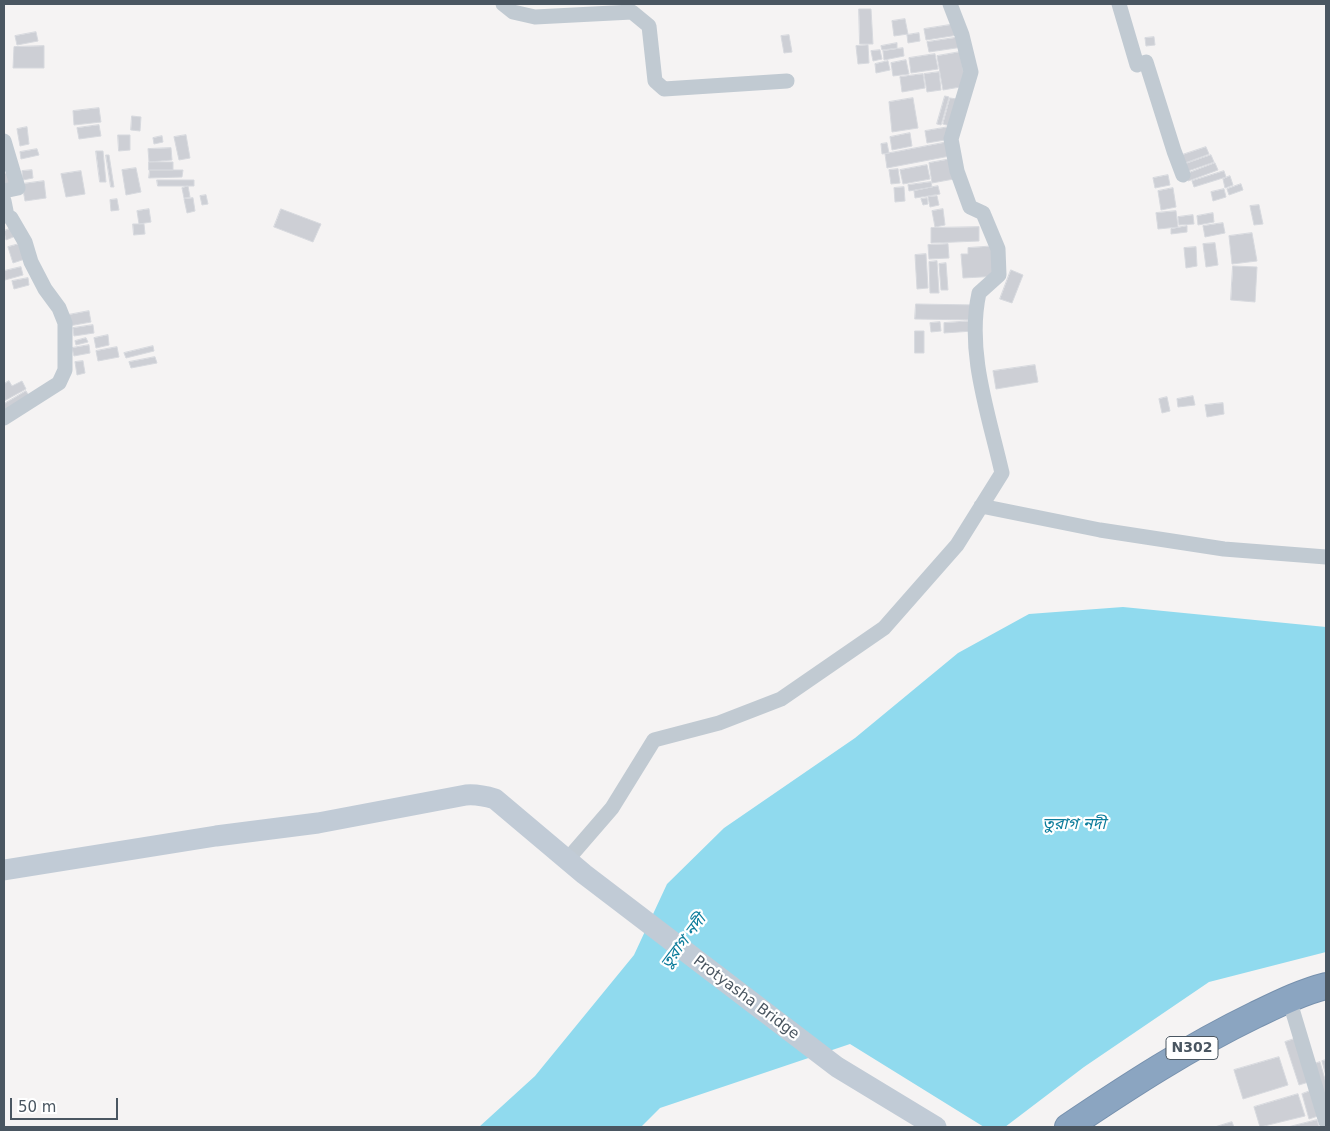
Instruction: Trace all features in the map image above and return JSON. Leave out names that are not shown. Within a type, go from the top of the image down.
[{"type":"highway","name":"N302","points":[[1068,1127],[1151,1071],[1219,1033],[1289,999],[1326,986]]},
{"type":"street","points":[[503,4],[513,12],[535,17],[632,12],[649,26],[655,81],[664,89],[787,81]]},
{"type":"street","points":[[567,860],[612,808],[654,740],[719,723],[781,699],[884,628],[957,545],[1002,472],[985,400],[974,341],[979,293],[999,275],[999,256],[983,213],[970,207],[953,158],[951,138],[971,72],[962,35],[950,4]]},
{"type":"street","points":[[1119,4],[1137,64],[1146,62],[1174,151],[1184,175]]},
{"type":"street","points":[[4,141],[18,188],[4,191]]},
{"type":"street","points":[[4,201],[7,216],[11,218],[26,242],[30,262],[45,289],[59,308],[65,334],[65,370],[59,383],[4,418]]},
{"type":"street","points":[[981,506],[1100,530],[1224,549],[1326,557]]},
{"type":"street","name":"Protyasha Bridge","points":[[4,870],[216,836],[318,823],[479,794],[496,799],[584,874],[837,1067],[929,1125]]},
{"type":"street","points":[[1289,999],[1326,1122]]},
{"type":"water","name":"তুরাগ নদী","points":[[1123,607],[1326,627],[1326,952],[1209,982],[1084,1067],[1005,1127],[984,1127],[850,1044],[660,1108],[641,1127],[479,1127],[535,1076],[634,955],[667,884],[724,828],[855,738],[958,653],[1029,614]]},
{"type":"building","points":[[859,9],[871,9],[873,44],[860,44]]},
{"type":"building","points":[[905,19],[908,34],[894,36],[892,21]]},
{"type":"building","points":[[956,24],[958,35],[926,40],[924,29]]},
{"type":"building","points":[[36,32],[38,41],[17,45],[15,36]]},
{"type":"building","points":[[919,33],[920,41],[908,43],[907,35]]},
{"type":"building","points":[[789,35],[792,52],[784,53],[781,36]]},
{"type":"building","points":[[961,37],[963,47],[929,52],[927,42]]},
{"type":"building","points":[[1154,37],[1155,45],[1146,46],[1145,38]]},
{"type":"building","points":[[897,43],[897,48],[882,50],[881,46]]},
{"type":"building","points":[[868,45],[869,63],[858,64],[856,46]]},
{"type":"building","points":[[44,46],[44,68],[13,68],[14,47]]},
{"type":"building","points":[[903,48],[904,56],[884,60],[883,51]]},
{"type":"building","points":[[880,50],[882,59],[873,61],[871,51]]},
{"type":"building","points":[[960,52],[966,86],[943,90],[937,56]]},
{"type":"building","points":[[935,54],[938,69],[911,73],[909,58]]},
{"type":"building","points":[[906,60],[909,74],[893,76],[891,63]]},
{"type":"building","points":[[888,61],[890,70],[876,73],[875,64]]},
{"type":"building","points":[[939,72],[941,90],[927,92],[924,74]]},
{"type":"building","points":[[923,74],[925,88],[902,92],[900,77]]},
{"type":"building","points":[[945,96],[949,97],[941,125],[937,124]]},
{"type":"building","points":[[913,98],[918,128],[892,132],[889,102]]},
{"type":"building","points":[[950,98],[957,99],[950,126],[943,124]]},
{"type":"building","points":[[99,108],[101,122],[74,125],[73,111]]},
{"type":"building","points":[[132,116],[141,117],[140,131],[131,130]]},
{"type":"building","points":[[99,125],[101,136],[79,139],[77,128]]},
{"type":"building","points":[[27,127],[29,144],[20,146],[17,129]]},
{"type":"building","points":[[949,127],[951,139],[927,143],[925,131]]},
{"type":"building","points":[[910,133],[912,146],[892,150],[890,137]]},
{"type":"building","points":[[118,135],[130,135],[130,150],[119,151]]},
{"type":"building","points":[[186,135],[190,158],[179,160],[174,137]]},
{"type":"building","points":[[162,136],[163,142],[154,144],[153,138]]},
{"type":"building","points":[[948,142],[950,156],[887,168],[885,154]]},
{"type":"building","points":[[887,143],[889,153],[882,154],[881,144]]},
{"type":"building","points":[[1206,147],[1209,154],[1182,164],[1179,156]]},
{"type":"building","points":[[171,148],[172,160],[149,162],[148,149]]},
{"type":"building","points":[[37,149],[39,155],[21,159],[20,152]]},
{"type":"building","points":[[96,151],[103,151],[106,182],[100,182]]},
{"type":"building","points":[[106,155],[109,155],[114,187],[111,187]]},
{"type":"building","points":[[1211,155],[1214,162],[1185,172],[1182,165]]},
{"type":"building","points":[[951,159],[954,179],[932,183],[929,163]]},
{"type":"building","points":[[149,162],[173,162],[173,170],[149,170]]},
{"type":"building","points":[[1215,163],[1218,170],[1188,181],[1186,174]]},
{"type":"building","points":[[927,165],[930,179],[903,184],[900,170]]},
{"type":"building","points":[[136,168],[141,192],[126,195],[122,170]]},
{"type":"building","points":[[898,169],[900,183],[891,184],[889,170]]},
{"type":"building","points":[[32,170],[33,178],[23,180],[22,171]]},
{"type":"building","points":[[150,170],[183,170],[182,177],[149,178]]},
{"type":"building","points":[[81,171],[85,194],[66,197],[61,174]]},
{"type":"building","points":[[1224,171],[1226,177],[1194,187],[1192,181]]},
{"type":"building","points":[[11,173],[13,186],[4,187],[4,174]]},
{"type":"building","points":[[1168,175],[1170,185],[1155,188],[1153,178]]},
{"type":"building","points":[[1230,176],[1233,185],[1225,188],[1223,179]]},
{"type":"building","points":[[157,180],[194,180],[194,186],[158,186]]},
{"type":"building","points":[[44,181],[46,198],[25,201],[22,184]]},
{"type":"building","points":[[931,182],[932,187],[909,191],[908,185]]},
{"type":"building","points":[[1241,184],[1243,190],[1229,195],[1227,189]]},
{"type":"building","points":[[188,186],[190,197],[184,198],[182,188]]},
{"type":"building","points":[[938,186],[940,194],[915,198],[914,191]]},
{"type":"building","points":[[904,187],[905,201],[895,202],[894,188]]},
{"type":"building","points":[[1173,188],[1176,207],[1161,210],[1158,191]]},
{"type":"building","points":[[1224,189],[1226,197],[1213,201],[1211,192]]},
{"type":"building","points":[[206,195],[208,204],[202,205],[200,196]]},
{"type":"building","points":[[937,196],[939,205],[930,207],[928,197]]},
{"type":"building","points":[[193,198],[195,211],[187,213],[184,199]]},
{"type":"building","points":[[927,198],[928,204],[923,205],[921,199]]},
{"type":"building","points":[[117,199],[119,210],[111,211],[110,200]]},
{"type":"building","points":[[1259,205],[1263,224],[1254,225],[1250,206]]},
{"type":"building","points":[[149,209],[151,222],[139,224],[137,211]]},
{"type":"building","points":[[281,209],[321,224],[313,242],[274,227]]},
{"type":"building","points":[[943,209],[945,225],[935,227],[932,211]]},
{"type":"building","points":[[1176,211],[1178,227],[1158,229],[1156,213]]},
{"type":"building","points":[[1213,213],[1214,222],[1198,225],[1197,216]]},
{"type":"building","points":[[1193,215],[1194,224],[1179,225],[1178,217]]},
{"type":"building","points":[[1223,223],[1225,233],[1205,237],[1203,226]]},
{"type":"building","points":[[133,224],[144,224],[145,234],[134,235]]},
{"type":"building","points":[[1187,226],[1187,232],[1171,234],[1171,229]]},
{"type":"building","points":[[14,227],[18,235],[6,240],[4,231]]},
{"type":"building","points":[[979,227],[979,241],[931,243],[931,228]]},
{"type":"building","points":[[1252,233],[1257,261],[1232,264],[1229,236]]},
{"type":"building","points":[[1215,243],[1218,265],[1206,267],[1203,244]]},
{"type":"building","points":[[19,244],[25,259],[13,263],[8,247]]},
{"type":"building","points":[[948,244],[949,258],[929,259],[928,245]]},
{"type":"building","points":[[997,246],[999,276],[963,278],[961,254],[968,254],[968,248]]},
{"type":"building","points":[[1196,247],[1197,266],[1186,268],[1184,248]]},
{"type":"building","points":[[926,254],[928,288],[917,289],[915,255]]},
{"type":"building","points":[[937,261],[939,293],[930,293],[929,262]]},
{"type":"building","points":[[946,263],[948,290],[941,290],[939,264]]},
{"type":"building","points":[[1233,266],[1257,267],[1255,302],[1231,300]]},
{"type":"building","points":[[21,267],[23,275],[5,280],[4,271]]},
{"type":"building","points":[[1011,270],[1023,275],[1012,303],[1000,299]]},
{"type":"building","points":[[28,278],[29,285],[14,289],[12,281]]},
{"type":"building","points":[[916,304],[975,305],[975,320],[915,319]]},
{"type":"building","points":[[89,311],[91,322],[69,326],[68,315]]},
{"type":"building","points":[[973,321],[973,331],[944,333],[944,323]]},
{"type":"building","points":[[940,322],[941,331],[931,332],[930,323]]},
{"type":"building","points":[[93,325],[94,333],[74,336],[73,328]]},
{"type":"building","points":[[915,331],[924,331],[924,353],[915,353]]},
{"type":"building","points":[[108,335],[109,345],[96,348],[94,338]]},
{"type":"building","points":[[86,338],[88,342],[76,345],[75,341]]},
{"type":"building","points":[[89,345],[90,353],[74,356],[72,348]]},
{"type":"building","points":[[153,346],[154,351],[126,358],[124,353]]},
{"type":"building","points":[[117,347],[119,357],[98,361],[96,351]]},
{"type":"building","points":[[155,357],[157,363],[131,368],[129,362]]},
{"type":"building","points":[[83,361],[85,373],[77,375],[75,362]]},
{"type":"building","points":[[1035,365],[1038,382],[996,389],[993,371]]},
{"type":"building","points":[[9,381],[12,386],[22,381],[26,389],[4,401],[4,384]]},
{"type":"building","points":[[26,391],[31,399],[4,414],[4,404]]},
{"type":"building","points":[[1193,396],[1195,405],[1178,407],[1177,399]]},
{"type":"building","points":[[1167,397],[1170,411],[1162,413],[1159,399]]},
{"type":"building","points":[[1223,403],[1224,414],[1207,417],[1205,405]]},
{"type":"building","points":[[1297,1038],[1312,1081],[1299,1085],[1285,1042]]},
{"type":"building","points":[[1279,1057],[1288,1085],[1243,1099],[1234,1070]]},
{"type":"building","points":[[1326,1060],[1326,1076],[1322,1061]]},
{"type":"building","points":[[1320,1062],[1326,1083],[1326,1094],[1322,1095],[1314,1064]]},
{"type":"building","points":[[1313,1090],[1321,1115],[1309,1119],[1302,1094]]},
{"type":"building","points":[[1298,1094],[1305,1116],[1260,1127],[1254,1107]]},
{"type":"building","points":[[1317,1120],[1319,1127],[1288,1127]]},
{"type":"building","points":[[1232,1122],[1234,1127],[1215,1127]]}]
